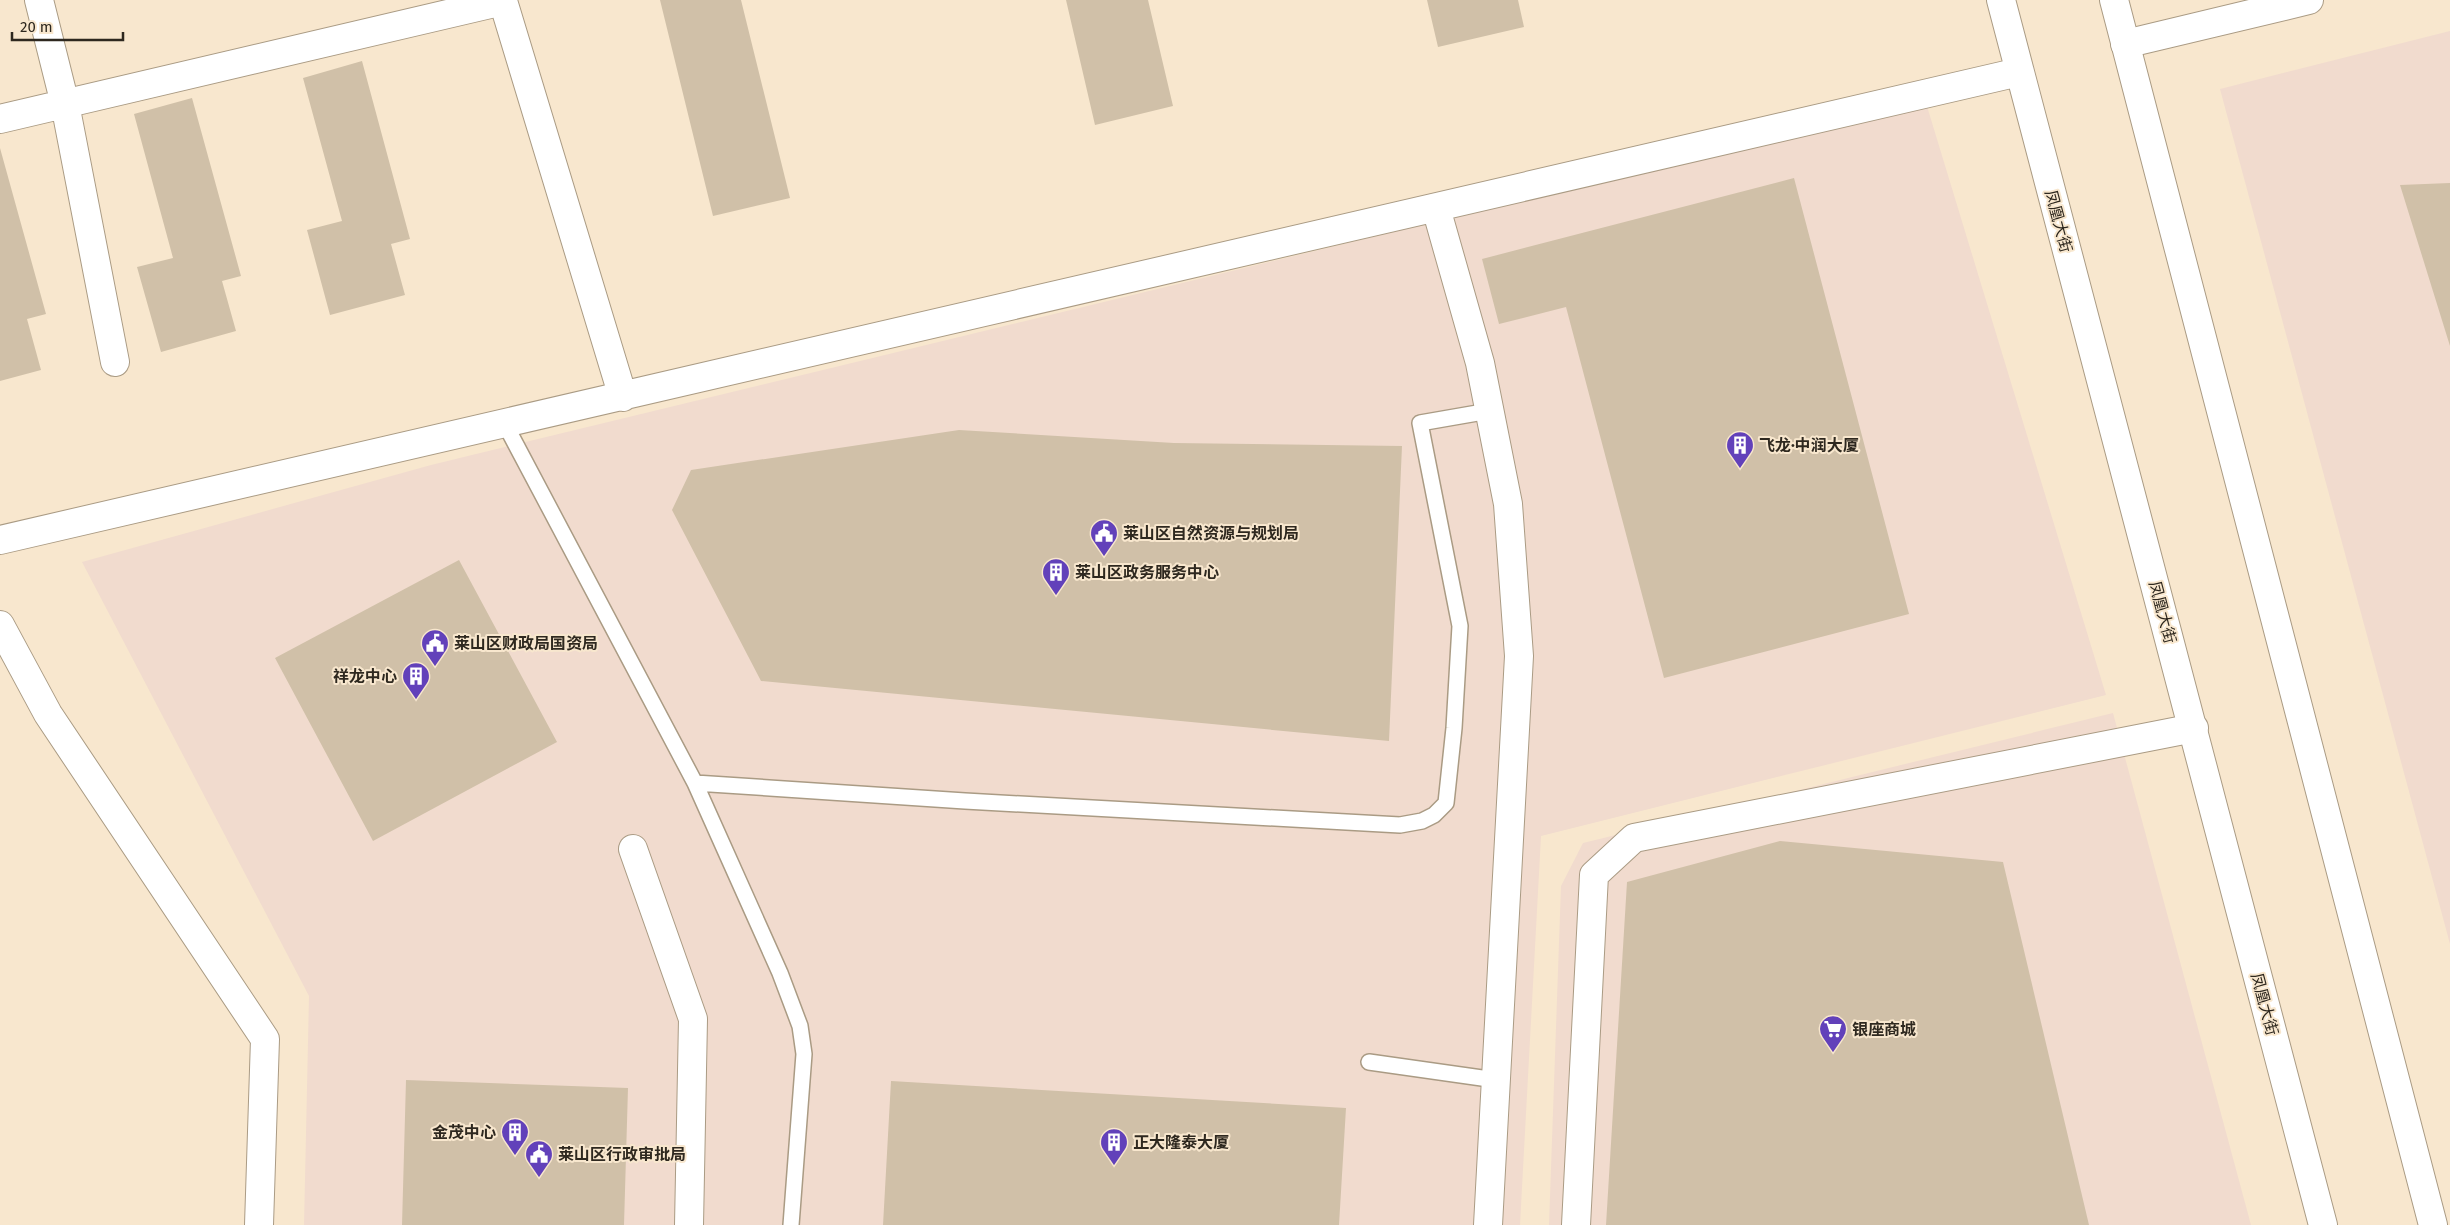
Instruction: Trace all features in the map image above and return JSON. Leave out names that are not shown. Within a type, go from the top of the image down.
[{"type":"street","points":[[39,0],[65,104],[115,362]]},
{"type":"street","name":"凤凰大街","points":[[2001,0],[2194,728],[2322,1225]]},
{"type":"street","points":[[2114,0],[2433,1225]]},
{"type":"street","points":[[2125,44],[2309,0]]},
{"type":"street","points":[[0,119],[503,1],[623,397]]},
{"type":"street","points":[[0,540],[2019,72]]},
{"type":"street","points":[[1436,208],[1480,363],[1508,504],[1519,656],[1488,1225]]},
{"type":"street","points":[[0,625],[48,714],[265,1040],[259,1225]]},
{"type":"street","points":[[1576,1225],[1594,875],[1634,838],[2194,728]]},
{"type":"street","points":[[633,848],[694,1019],[689,1225]]},
{"type":"lane","points":[[695,783],[975,802],[1400,825],[1434,815],[1446,803],[1454,728],[1460,626],[1420,423],[1489,411]]},
{"type":"lane","points":[[505,424],[695,783],[780,973],[800,1026],[804,1054],[791,1225]]},
{"type":"lane","points":[[1369,1062],[1496,1080]]},
{"type":"shaded area","points":[[2450,31],[2450,944],[2220,89]]},
{"type":"shaded area","points":[[1926,103],[2106,695],[1541,836],[1520,1225],[304,1225],[309,996],[82,562],[431,465]]},
{"type":"shaded area","points":[[2113,713],[2251,1225],[1549,1225],[1561,886],[1583,843]]},
{"type":"building","points":[[660,0],[741,0],[790,198],[713,216]]},
{"type":"building","points":[[1066,0],[1148,0],[1173,106],[1095,125]]},
{"type":"building","points":[[1427,0],[1518,0],[1524,27],[1438,47]]},
{"type":"building","points":[[362,61],[410,239],[391,244],[405,295],[330,315],[307,230],[342,221],[303,78]]},
{"type":"building","points":[[192,98],[241,276],[222,281],[236,331],[161,352],[137,267],[173,258],[134,114]]},
{"type":"building","points":[[0,148],[46,314],[27,319],[41,370],[0,381]]},
{"type":"building","name":"飞龙·中润大厦","points":[[1794,178],[1909,614],[1664,678],[1566,307],[1499,324],[1482,259]]},
{"type":"building","points":[[2450,183],[2450,346],[2400,185]]},
{"type":"building","name":"莱山区政务服务中心","points":[[959,430],[1174,443],[1402,446],[1389,741],[761,681],[672,510],[691,470]]},
{"type":"building","name":"祥龙中心","points":[[459,560],[557,742],[373,841],[275,658]]},
{"type":"building","name":"银座商城","points":[[1780,841],[2003,862],[2089,1225],[1606,1225],[1627,882]]},
{"type":"building","name":"金茂中心","points":[[406,1080],[628,1088],[624,1225],[402,1225]]},
{"type":"building","name":"正大隆泰大厦","points":[[891,1081],[1346,1108],[1339,1225],[883,1225]]},
{"type":"place","name":"飞龙·中润大厦","points":[[1740,469]]},
{"type":"place","name":"莱山区自然资源与规划局","points":[[1104,557]]},
{"type":"place","name":"莱山区政务服务中心","points":[[1056,596]]},
{"type":"place","name":"莱山区财政局国资局","points":[[435,667]]},
{"type":"place","name":"祥龙中心","points":[[416,700]]},
{"type":"place","name":"银座商城","points":[[1833,1053]]},
{"type":"place","name":"金茂中心","points":[[515,1156]]},
{"type":"place","name":"正大隆泰大厦","points":[[1114,1166]]},
{"type":"place","name":"莱山区行政审批局","points":[[539,1178]]}]
